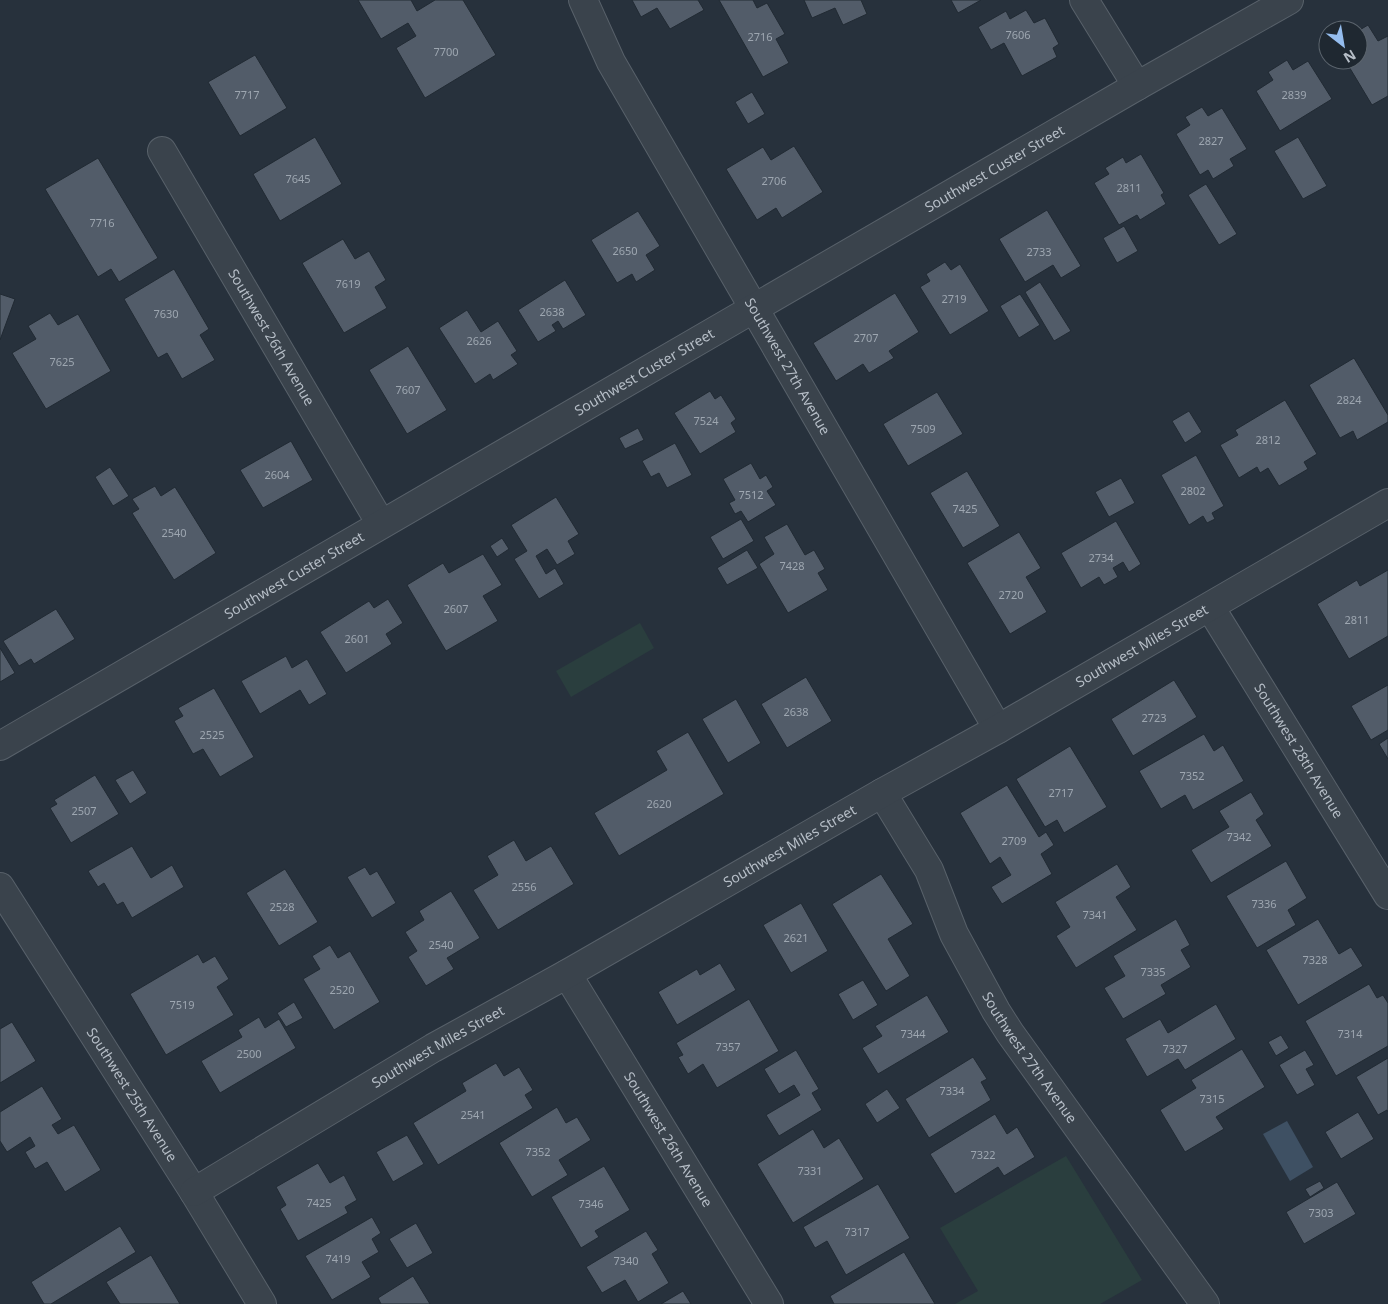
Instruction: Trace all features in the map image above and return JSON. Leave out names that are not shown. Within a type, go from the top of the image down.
[{"type":"street","name":"Southwest 27th Avenue","points":[[583,0],[611,62],[998,729]]},
{"type":"street","points":[[1084,0],[1137,86]]},
{"type":"street","name":"Southwest Custer Street","points":[[0,746],[1137,86],[1289,0]]},
{"type":"street","name":"Southwest 26th Avenue","points":[[162,151],[381,524]]},
{"type":"street","name":"Southwest Miles Street","points":[[194,1192],[433,1048],[998,729],[1388,503]]},
{"type":"street","name":"Southwest 28th Avenue","points":[[1210,607],[1388,895]]},
{"type":"street","name":"Southwest 27th Avenue","points":[[882,793],[929,870],[954,934],[1005,1026],[1205,1304]]},
{"type":"street","name":"Southwest 25th Avenue","points":[[0,887],[194,1192],[262,1304]]},
{"type":"street","name":"Southwest 26th Avenue","points":[[567,974],[769,1304]]},
{"type":"green space","points":[[640,623],[654,648],[571,697],[556,671]]},
{"type":"green space","points":[[1066,1156],[1142,1280],[1100,1304],[955,1304],[978,1291],[940,1228]]},
{"type":"water","points":[[1287,1121],[1313,1167],[1290,1181],[1263,1134]]},
{"type":"building","points":[[358,0],[411,0],[417,11],[435,0],[463,0],[496,55],[425,98],[396,48],[416,36],[408,23],[381,39]]},
{"type":"building","points":[[632,0],[698,0],[704,10],[670,29],[657,8],[641,17]]},
{"type":"building","points":[[719,0],[753,0],[757,8],[767,3],[785,34],[776,39],[789,63],[763,77]]},
{"type":"building","points":[[804,0],[861,0],[867,14],[843,25],[835,8],[812,18]]},
{"type":"building","points":[[951,0],[981,0],[958,13]]},
{"type":"building","points":[[1026,10],[1034,23],[1045,18],[1059,44],[1053,48],[1057,57],[1022,76],[1004,43],[991,50],[978,27],[1006,11],[1010,19]]},
{"type":"building","points":[[1368,25],[1378,41],[1388,36],[1388,96],[1372,105],[1351,70],[1368,70]]},
{"type":"building","points":[[255,55],[287,108],[240,136],[208,82]]},
{"type":"building","points":[[1287,60],[1293,70],[1308,61],[1332,99],[1280,131],[1256,91],[1273,80],[1268,72]]},
{"type":"building","points":[[752,92],[765,114],[748,124],[735,102]]},
{"type":"building","points":[[1202,107],[1208,116],[1222,108],[1247,149],[1230,159],[1234,166],[1213,179],[1208,170],[1200,175],[1176,134],[1190,125],[1185,117]]},
{"type":"building","points":[[315,137],[342,184],[280,221],[253,174]]},
{"type":"building","points":[[1298,137],[1327,186],[1303,199],[1274,151]]},
{"type":"building","points":[[794,146],[823,192],[782,218],[776,208],[757,220],[726,169],[763,147],[771,160]]},
{"type":"building","points":[[1141,154],[1164,193],[1161,195],[1166,204],[1140,220],[1137,215],[1119,225],[1094,183],[1109,174],[1105,168],[1123,157],[1126,163]]},
{"type":"building","points":[[98,158],[158,258],[119,282],[111,269],[98,277],[45,189]]},
{"type":"building","points":[[1206,184],[1237,234],[1219,245],[1188,195]]},
{"type":"building","points":[[1047,210],[1081,266],[1061,278],[1053,265],[1025,282],[999,239]]},
{"type":"building","points":[[638,211],[660,246],[646,255],[655,270],[636,282],[632,274],[617,283],[591,240]]},
{"type":"building","points":[[1124,226],[1138,251],[1117,263],[1103,238]]},
{"type":"building","points":[[343,239],[355,259],[369,251],[386,280],[375,287],[387,308],[344,333],[302,263]]},
{"type":"building","points":[[945,262],[951,270],[960,264],[989,311],[950,335],[920,287],[930,281],[926,274]]},
{"type":"building","points":[[174,269],[209,329],[200,335],[215,360],[182,379],[167,353],[158,358],[124,299]]},
{"type":"building","points":[[565,280],[586,315],[563,329],[558,321],[552,325],[556,331],[538,342],[518,310]]},
{"type":"building","points":[[1040,282],[1071,331],[1054,341],[1025,292]]},
{"type":"building","points":[[895,293],[919,332],[889,351],[894,358],[869,373],[863,364],[836,381],[813,343]]},
{"type":"building","points":[[0,294],[15,299],[0,340]]},
{"type":"building","points":[[1020,294],[1040,325],[1019,338],[1000,306]]},
{"type":"building","points":[[467,310],[481,332],[498,321],[517,351],[511,355],[518,364],[493,380],[490,374],[475,384],[439,328]]},
{"type":"building","points":[[50,313],[58,325],[78,314],[111,371],[46,409],[12,353],[36,339],[28,326]]},
{"type":"building","points":[[408,346],[447,410],[407,434],[369,370]]},
{"type":"building","points":[[1354,358],[1388,415],[1388,422],[1357,440],[1353,431],[1340,438],[1309,385]]},
{"type":"building","points":[[710,391],[715,399],[721,395],[736,419],[731,423],[736,432],[700,454],[674,413]]},
{"type":"building","points":[[937,392],[963,434],[908,466],[883,424]]},
{"type":"building","points":[[1285,400],[1317,454],[1304,462],[1308,469],[1279,486],[1268,468],[1260,473],[1257,467],[1239,478],[1220,445],[1238,435],[1235,430]]},
{"type":"building","points":[[1189,411],[1202,432],[1185,443],[1172,421]]},
{"type":"building","points":[[638,428],[644,440],[625,449],[619,438]]},
{"type":"building","points":[[291,441],[313,480],[263,508],[240,470]]},
{"type":"building","points":[[675,443],[692,475],[667,488],[659,473],[651,477],[642,461]]},
{"type":"building","points":[[1196,455],[1224,506],[1212,513],[1215,519],[1207,523],[1203,516],[1189,525],[1161,475]]},
{"type":"building","points":[[751,463],[760,479],[766,475],[773,487],[767,491],[776,505],[748,522],[741,511],[735,514],[729,503],[735,500],[723,479]]},
{"type":"building","points":[[110,467],[129,496],[113,506],[95,477]]},
{"type":"building","points":[[967,471],[1000,526],[963,548],[930,493]]},
{"type":"building","points":[[1121,478],[1135,503],[1109,517],[1095,492]]},
{"type":"building","points":[[155,486],[161,496],[175,487],[216,553],[174,580],[132,513],[139,509],[132,499]]},
{"type":"building","points":[[556,497],[579,534],[568,541],[575,554],[557,565],[547,549],[536,556],[546,574],[555,568],[564,584],[539,599],[514,559],[527,551],[511,525]]},
{"type":"building","points":[[741,519],[754,541],[723,559],[710,537]]},
{"type":"building","points":[[1116,521],[1141,564],[1129,572],[1123,562],[1113,568],[1118,577],[1104,585],[1099,577],[1081,588],[1061,553]]},
{"type":"building","points":[[787,524],[805,555],[814,550],[825,569],[818,573],[828,590],[788,613],[759,564],[774,554],[764,537]]},
{"type":"building","points":[[1019,532],[1041,568],[1026,577],[1047,612],[1010,634],[967,563]]},
{"type":"building","points":[[502,538],[509,549],[497,557],[490,546]]},
{"type":"building","points":[[747,550],[758,568],[727,585],[717,568]]},
{"type":"building","points":[[483,554],[502,585],[483,596],[498,621],[446,651],[407,585],[443,563],[449,573]]},
{"type":"building","points":[[1388,570],[1388,636],[1349,659],[1317,604],[1357,580],[1360,586]]},
{"type":"building","points":[[388,599],[403,623],[386,634],[392,644],[346,673],[320,632],[369,601],[374,608]]},
{"type":"building","points":[[56,609],[75,639],[34,664],[31,659],[19,666],[3,641]]},
{"type":"building","points":[[0,648],[15,673],[0,682]]},
{"type":"building","points":[[286,656],[292,668],[307,659],[327,694],[309,705],[300,690],[260,714],[241,681]]},
{"type":"building","points":[[806,677],[832,721],[787,748],[761,704]]},
{"type":"building","points":[[1174,680],[1197,717],[1133,756],[1111,719]]},
{"type":"building","points":[[1388,685],[1388,730],[1371,740],[1351,706]]},
{"type":"building","points":[[214,688],[254,757],[220,777],[203,749],[193,754],[174,721],[183,716],[178,708]]},
{"type":"building","points":[[736,699],[761,743],[728,763],[702,719]]},
{"type":"building","points":[[688,732],[724,794],[619,856],[594,813],[667,770],[656,751]]},
{"type":"building","points":[[1204,734],[1214,751],[1223,745],[1244,781],[1193,810],[1185,795],[1161,809],[1139,771]]},
{"type":"building","points":[[1388,738],[1388,759],[1379,744]]},
{"type":"building","points":[[1070,746],[1107,807],[1064,833],[1057,820],[1045,827],[1016,779]]},
{"type":"building","points":[[133,770],[147,793],[130,804],[115,780]]},
{"type":"building","points":[[95,775],[119,814],[71,843],[50,808],[57,804],[54,800]]},
{"type":"building","points":[[1007,785],[1039,837],[1046,832],[1054,845],[1041,854],[1052,874],[1002,904],[991,887],[1011,875],[1000,857],[990,864],[960,813]]},
{"type":"building","points":[[1251,792],[1264,814],[1256,820],[1272,846],[1211,883],[1191,850],[1229,827],[1219,811]]},
{"type":"building","points":[[514,840],[526,861],[551,846],[574,884],[498,930],[473,890],[498,875],[487,856]]},
{"type":"building","points":[[132,846],[151,878],[172,865],[184,887],[132,918],[123,902],[117,905],[104,883],[98,887],[88,871]]},
{"type":"building","points":[[1286,861],[1307,898],[1288,910],[1296,925],[1257,948],[1226,896]]},
{"type":"building","points":[[1117,864],[1131,887],[1116,897],[1137,930],[1076,968],[1056,936],[1070,927],[1055,902]]},
{"type":"building","points":[[365,867],[370,875],[377,871],[396,903],[372,918],[347,877]]},
{"type":"building","points":[[285,869],[318,922],[279,946],[246,893]]},
{"type":"building","points":[[881,874],[913,924],[888,939],[910,976],[886,991],[832,904]]},
{"type":"building","points":[[451,891],[480,938],[447,958],[454,969],[426,986],[408,957],[417,951],[405,932],[424,920],[419,911]]},
{"type":"building","points":[[801,903],[828,951],[791,973],[763,925]]},
{"type":"building","points":[[1176,919],[1190,945],[1181,950],[1191,967],[1161,985],[1166,994],[1123,1019],[1104,988],[1125,976],[1113,956]]},
{"type":"building","points":[[1318,919],[1339,954],[1351,947],[1363,966],[1298,1005],[1266,950]]},
{"type":"building","points":[[330,945],[338,958],[350,951],[380,1002],[334,1030],[303,979],[320,969],[312,956]]},
{"type":"building","points":[[198,954],[203,963],[215,956],[229,979],[217,987],[234,1015],[166,1055],[130,994]]},
{"type":"building","points":[[720,963],[736,990],[677,1025],[658,992],[697,969],[700,975]]},
{"type":"building","points":[[863,980],[878,1005],[853,1020],[838,994]]},
{"type":"building","points":[[1369,984],[1377,998],[1383,995],[1388,1003],[1388,1046],[1336,1076],[1305,1021]]},
{"type":"building","points":[[927,995],[949,1032],[878,1074],[862,1048],[882,1036],[875,1026]]},
{"type":"building","points":[[749,999],[779,1051],[717,1088],[703,1064],[688,1074],[678,1057],[683,1055],[676,1043]]},
{"type":"building","points":[[294,1002],[303,1018],[286,1027],[277,1013]]},
{"type":"building","points":[[1216,1004],[1236,1039],[1185,1070],[1178,1059],[1147,1077],[1125,1039],[1160,1019],[1168,1033]]},
{"type":"building","points":[[259,1017],[265,1028],[279,1019],[296,1048],[220,1093],[201,1061],[242,1037],[238,1030]]},
{"type":"building","points":[[12,1022],[36,1061],[0,1083],[0,1029]]},
{"type":"building","points":[[1281,1035],[1289,1048],[1276,1056],[1268,1042]]},
{"type":"building","points":[[1242,1049],[1265,1087],[1216,1117],[1224,1129],[1185,1152],[1160,1110],[1196,1088],[1191,1080]]},
{"type":"building","points":[[796,1050],[819,1089],[812,1093],[822,1110],[779,1136],[766,1115],[800,1095],[794,1085],[779,1094],[764,1069]]},
{"type":"building","points":[[1305,1050],[1314,1065],[1306,1069],[1315,1085],[1297,1095],[1279,1065]]},
{"type":"building","points":[[973,1057],[987,1079],[981,1082],[991,1100],[929,1138],[905,1099]]},
{"type":"building","points":[[1388,1058],[1388,1112],[1387,1110],[1378,1115],[1356,1077]]},
{"type":"building","points":[[496,1063],[504,1076],[519,1067],[533,1090],[525,1095],[533,1108],[438,1165],[413,1123],[466,1091],[462,1083]]},
{"type":"building","points":[[42,1086],[62,1119],[52,1125],[58,1134],[74,1125],[101,1170],[65,1192],[47,1162],[35,1169],[25,1152],[35,1146],[30,1137],[7,1152],[0,1141],[0,1112]]},
{"type":"building","points":[[887,1089],[900,1108],[877,1123],[865,1104]]},
{"type":"building","points":[[557,1107],[566,1123],[577,1117],[591,1140],[559,1160],[568,1175],[532,1197],[499,1143]]},
{"type":"building","points":[[1358,1112],[1374,1139],[1341,1159],[1325,1132]]},
{"type":"building","points":[[995,1114],[1007,1134],[1017,1127],[1035,1157],[1004,1176],[998,1167],[955,1194],[930,1154]]},
{"type":"building","points":[[813,1129],[824,1148],[839,1138],[864,1179],[793,1223],[757,1164]]},
{"type":"building","points":[[407,1135],[424,1164],[393,1182],[376,1152]]},
{"type":"building","points":[[318,1163],[330,1183],[344,1175],[357,1200],[345,1207],[348,1213],[298,1241],[280,1209],[286,1205],[276,1187]]},
{"type":"building","points":[[604,1166],[630,1210],[595,1231],[599,1237],[581,1248],[551,1197]]},
{"type":"building","points":[[1320,1181],[1324,1188],[1310,1197],[1305,1189]]},
{"type":"building","points":[[1337,1182],[1356,1214],[1304,1244],[1286,1212]]},
{"type":"building","points":[[878,1184],[910,1238],[846,1275],[827,1241],[815,1248],[803,1227]]},
{"type":"building","points":[[372,1217],[381,1233],[372,1239],[379,1252],[362,1262],[371,1277],[332,1300],[305,1256]]},
{"type":"building","points":[[416,1223],[433,1253],[407,1268],[389,1239]]},
{"type":"building","points":[[120,1226],[136,1252],[51,1304],[44,1304],[31,1282]]},
{"type":"building","points":[[646,1231],[658,1250],[652,1254],[669,1283],[638,1302],[625,1280],[602,1293],[586,1267]]},
{"type":"building","points":[[904,1252],[935,1304],[834,1304],[830,1296]]},
{"type":"building","points":[[151,1255],[180,1304],[120,1304],[106,1282]]},
{"type":"building","points":[[413,1276],[430,1304],[381,1304],[378,1298]]},
{"type":"building","points":[[683,1291],[691,1304],[661,1304]]}]
